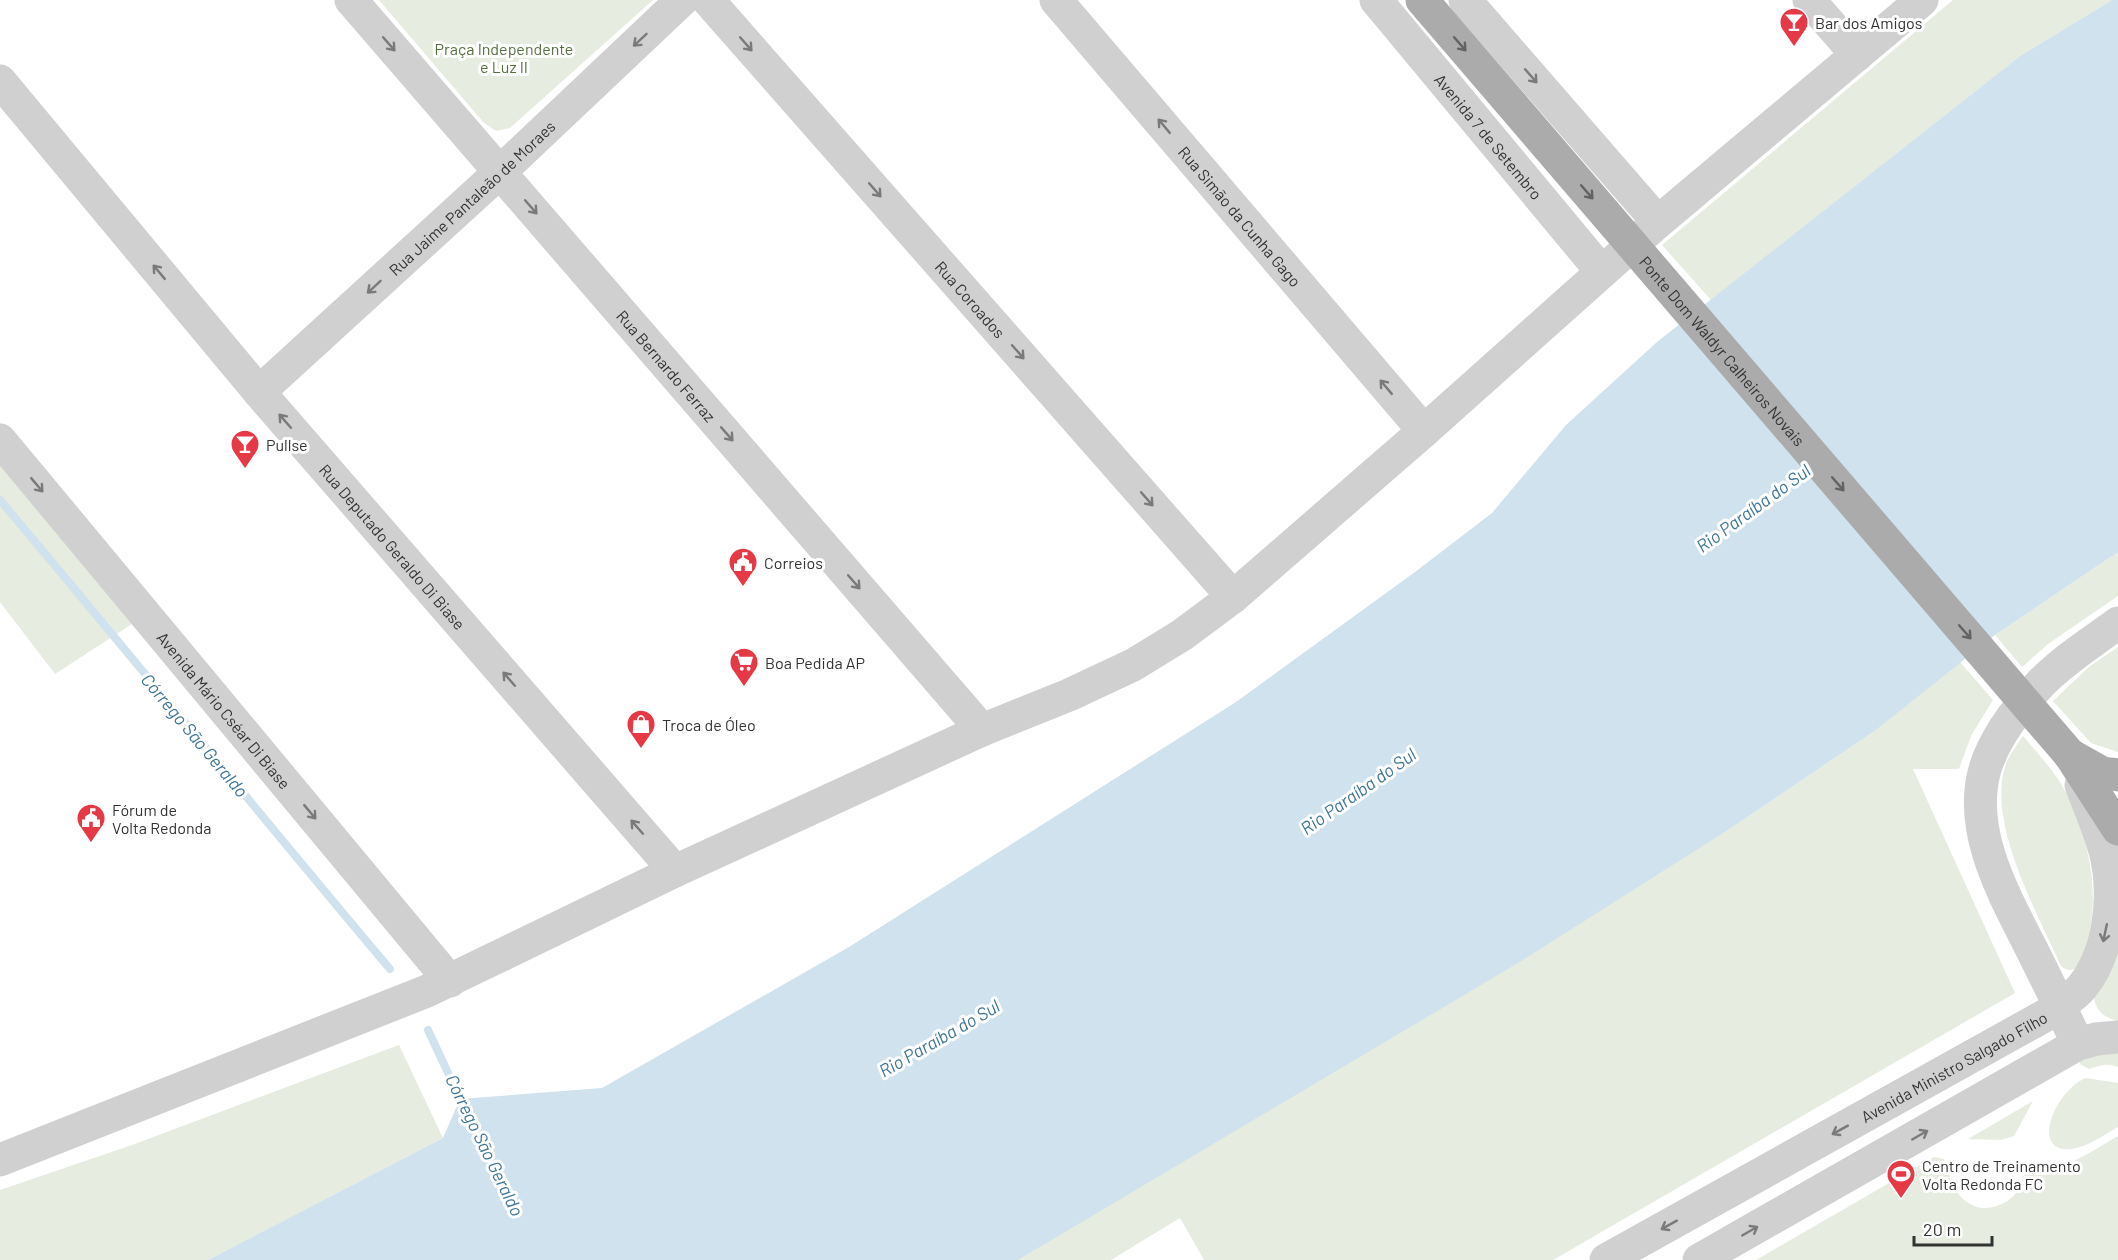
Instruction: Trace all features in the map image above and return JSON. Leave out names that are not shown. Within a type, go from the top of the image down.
[{"type":"main road","name":"Ponte Dom Waldyr Calheiros Novais","points":[[1422,0],[2070,755]]},
{"type":"main road","points":[[2070,755],[2102,773],[2109,789],[2118,829]]},
{"type":"street","name":"Rua Bernardo Ferraz","points":[[351,0],[982,730]]},
{"type":"street","name":"Rua Jaime Pantaleão de Moraes","points":[[260,392],[501,171],[682,0]]},
{"type":"street","name":"Rua Coroados","points":[[708,0],[1233,597]]},
{"type":"street","name":"Rua Simão da Cunha Gago","points":[[1056,0],[1424,431]]},
{"type":"street","name":"Avenida 7 de Setembro","points":[[1376,0],[1602,272]]},
{"type":"street","points":[[1465,0],[1658,222]]},
{"type":"street","points":[[1809,0],[1857,55]]},
{"type":"street","points":[[0,1160],[439,986],[675,871],[982,730],[1069,695],[1133,665],[1182,635],[1233,597],[1424,431],[1658,222],[1922,0]]},
{"type":"street","name":"Rua Deputado Geraldo Di Biase","points":[[0,81],[260,392],[675,871]]},
{"type":"street","name":"Avenida Mário Cséar Di Biase","points":[[0,440],[439,986]]},
{"type":"street","points":[[2078,1044],[2005,897],[1991,861],[1981,814],[1981,792],[1985,769],[1994,749],[2029,696],[2076,653],[2118,623]]},
{"type":"street","name":"Avenida Ministro Salgado Filho","points":[[1606,1260],[2037,1021],[2082,988],[2097,962],[2103,944],[2110,900],[2109,879],[2104,851],[2070,755]]},
{"type":"street","points":[[1700,1260],[2078,1044],[2096,1039],[2118,1037]]},
{"type":"green space","name":"Praça Independente e Luz II","points":[[379,0],[653,0],[510,128],[496,131],[484,123]]},
{"type":"green space","points":[[1953,0],[2112,0],[2020,56],[1711,300],[1662,245]]},
{"type":"green space","points":[[0,464],[132,624],[55,674],[0,602]]},
{"type":"green space","points":[[2118,552],[2118,596],[2048,644],[2022,667],[1995,635]]},
{"type":"green space","points":[[2118,647],[2118,752],[2091,743],[2053,701],[2090,666]]},
{"type":"green space","points":[[1960,662],[1993,700],[1971,736],[1959,769],[1913,769],[2015,993],[1553,1260],[1204,1260],[1180,1218],[1111,1260],[1018,1260],[1731,828],[1876,730]]},
{"type":"green space","points":[[2023,736],[2050,768],[2067,794],[2078,819],[2088,854],[2093,889],[2091,925],[2080,964],[2071,970],[2061,966],[2027,893],[2007,836],[2002,808],[2002,782],[2008,759]]},
{"type":"green space","points":[[2118,921],[2118,1021],[2102,1013],[2096,1006],[2094,996]]},
{"type":"green space","points":[[399,1045],[443,1138],[208,1260],[0,1260],[0,1190],[132,1145]]},
{"type":"green space","points":[[2118,1045],[2118,1067],[2106,1065],[2089,1069],[2080,1064],[2080,1058]]},
{"type":"green space","points":[[2086,1078],[2118,1083],[2118,1127],[2084,1146],[2072,1149],[2059,1148],[2051,1142],[2049,1132],[2051,1120],[2065,1094],[2075,1084]]},
{"type":"green space","points":[[2033,1101],[2014,1136],[2001,1140],[1968,1139]]},
{"type":"green space","points":[[2118,1136],[2118,1260],[1756,1260],[1934,1157],[1944,1159],[1954,1187],[1962,1198],[1973,1205],[1986,1208],[1999,1205],[2011,1198],[2029,1169],[2040,1165],[2069,1163]]},
{"type":"water","name":"Rio Paraíba do Sul","points":[[2112,0],[2118,0],[2118,552],[1995,635],[1876,730],[1731,828],[1518,963],[1018,1260],[208,1260],[443,1138],[460,1099],[602,1088],[849,947],[1236,702],[1492,513],[1566,425],[1657,342],[2020,56]]},
{"type":"waterway","name":"Córrego São Geraldo","points":[[0,500],[390,969]]},
{"type":"waterway","name":"Córrego São Geraldo","points":[[428,1030],[464,1107]]},
{"type":"place","name":"Bar dos Amigos","points":[[1794,48]]},
{"type":"place","name":"Pullse","points":[[245,470]]},
{"type":"place","name":"Correios","points":[[743,588]]},
{"type":"place","name":"Boa Pedida AP","points":[[744,688]]},
{"type":"place","name":"Troca de Óleo","points":[[641,750]]},
{"type":"place","name":"Fórum de Volta Redonda","points":[[91,844]]},
{"type":"place","name":"Centro de Treinamento Volta Redonda FC","points":[[1901,1200]]}]
